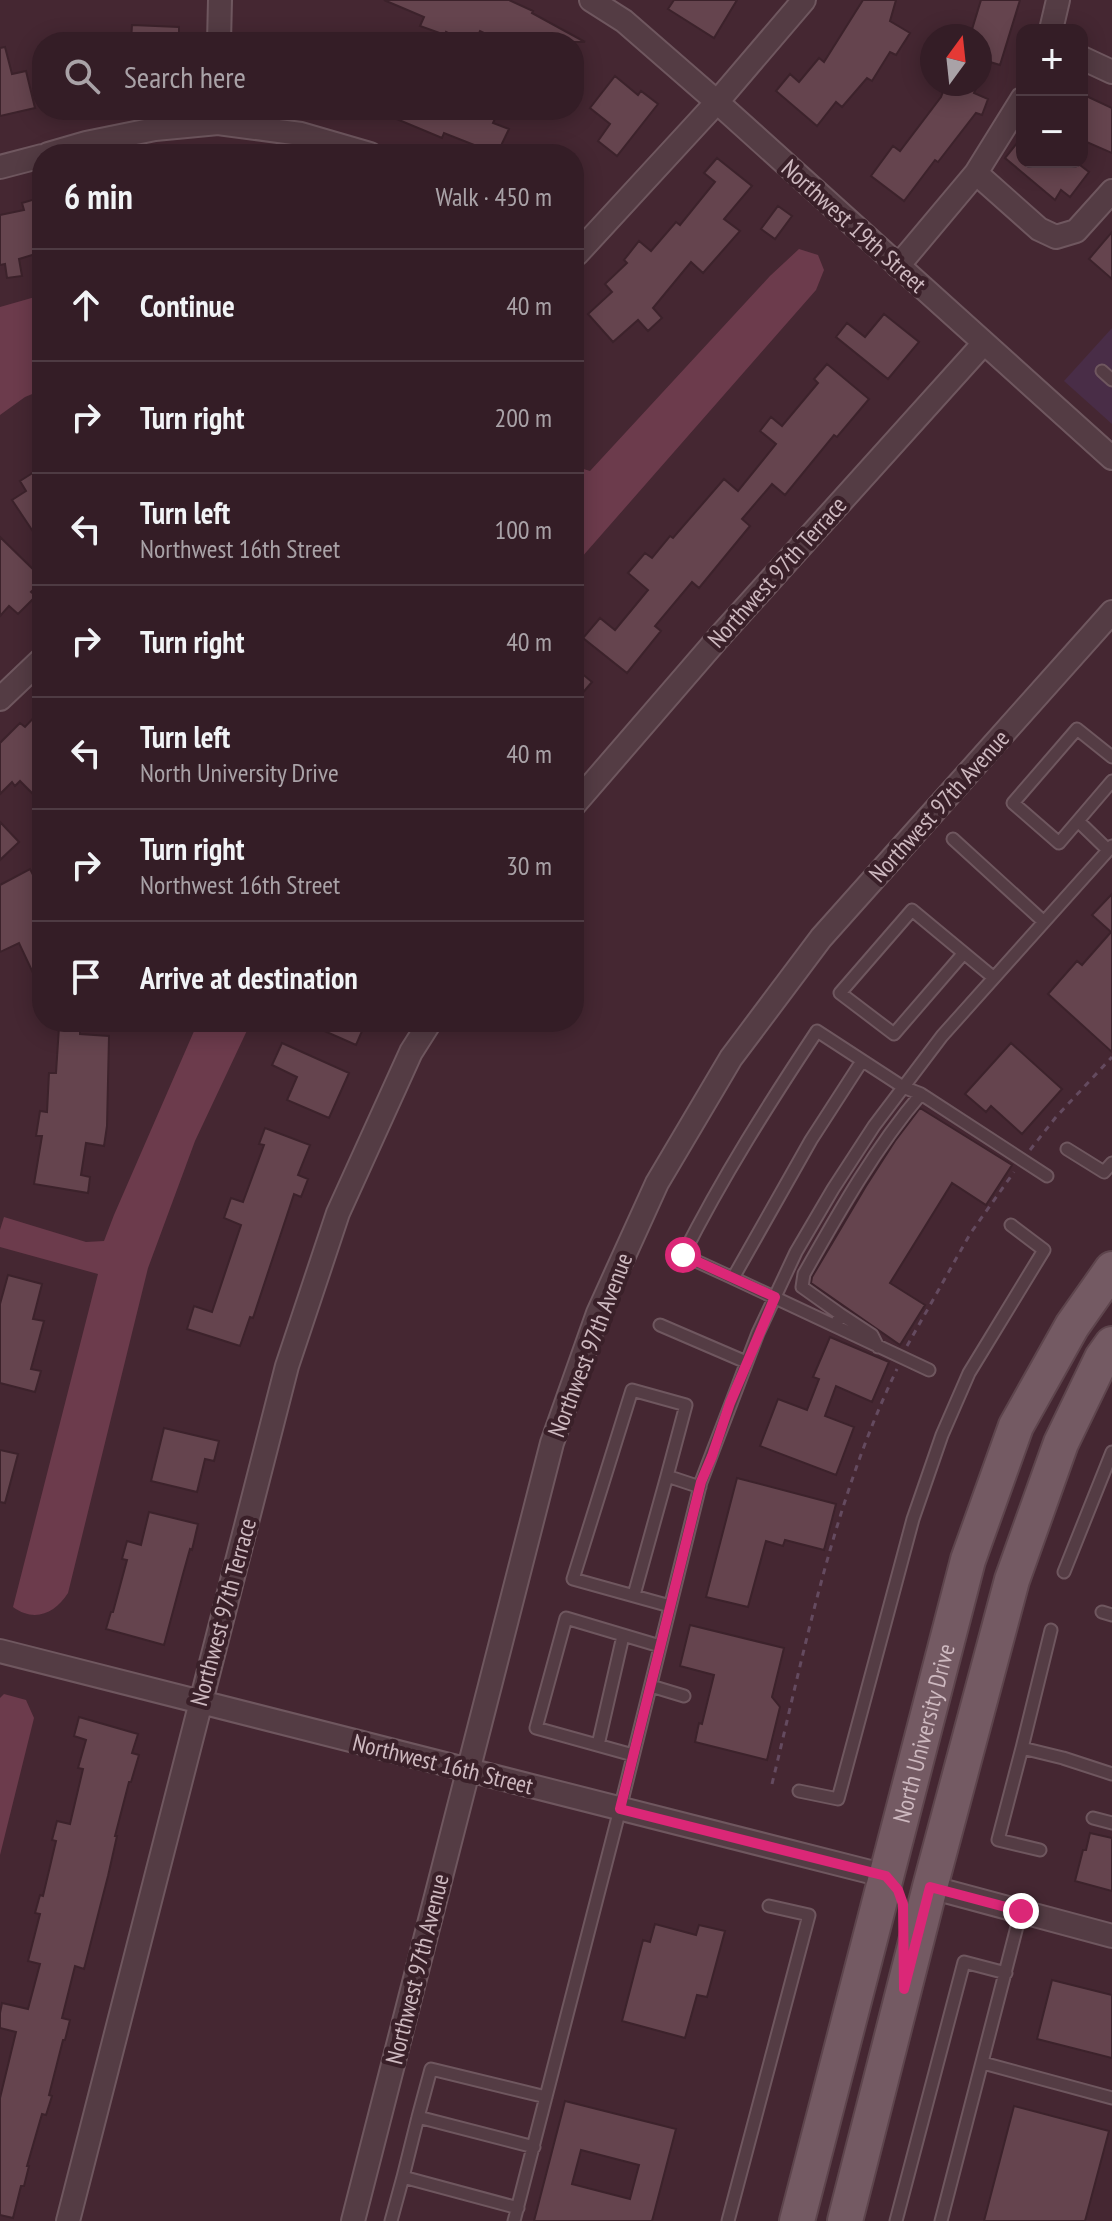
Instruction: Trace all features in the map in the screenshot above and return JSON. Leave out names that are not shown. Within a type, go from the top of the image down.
[{"type":"main road","name":"North University Drive","points":[[797,2221],[968,1560],[1016,1426],[1072,1326],[1112,1269]]},
{"type":"main road","name":"North University Drive","points":[[845,2221],[1012,1580],[1061,1443],[1107,1351],[1112,1325]]},
{"type":"main road","points":[[918,1753],[909,1857],[930,1887]]},
{"type":"main road","points":[[886,1876],[898,1890],[903,1904],[904,1989]]},
{"type":"street","points":[[219,32],[220,0]]},
{"type":"street","name":"Northwest 19th Street","points":[[591,0],[624,21],[717,102],[1112,458]]},
{"type":"street","points":[[584,244],[717,102],[804,0]]},
{"type":"street","points":[[1052,24],[1058,0]]},
{"type":"street","points":[[1088,61],[1112,72]]},
{"type":"street","points":[[898,266],[976,173],[1016,109]]},
{"type":"street","points":[[83,144],[199,120]]},
{"type":"street","points":[[236,120],[336,144]]},
{"type":"street","points":[[0,167],[32,158]]},
{"type":"street","points":[[976,173],[1039,229],[1056,237],[1076,231],[1112,191]]},
{"type":"street","name":"Northwest 97th Terrace","points":[[584,793],[720,636],[984,343]]},
{"type":"street","name":"Northwest 97th Avenue","points":[[353,2221],[552,1443],[598,1313],[657,1183],[731,1058],[821,938],[1112,612]]},
{"type":"street","points":[[0,699],[32,669]]},
{"type":"street","name":"Northwest 97th Terrace","points":[[68,2221],[287,1366],[338,1213],[411,1052],[424,1032]]},
{"type":"street","name":"Northwest 16th Street","points":[[0,1651],[886,1876]]},
{"type":"street","points":[[930,1887],[1112,1936]]},
{"type":"lane","points":[[1102,371],[1112,380]]},
{"type":"lane","points":[[1112,757],[1077,729],[1013,803],[1059,843],[1112,781]]},
{"type":"lane","points":[[514,2221],[700,1487],[746,1362],[796,1252],[874,1126],[942,1036],[1110,848],[1078,821]]},
{"type":"lane","points":[[953,839],[1044,922]]},
{"type":"lane","points":[[963,954],[894,1034],[840,993],[912,910],[994,978]]},
{"type":"lane","points":[[838,1320],[775,1297],[683,1255],[752,1130],[817,1031],[1047,1176]]},
{"type":"lane","points":[[733,1278],[804,1151],[862,1061]]},
{"type":"lane","points":[[921,1094],[877,1154],[804,1274],[802,1287],[838,1320],[878,1347],[929,1370]]},
{"type":"lane","points":[[1067,1149],[1104,1172],[1112,1163]]},
{"type":"lane","points":[[799,1791],[838,1799],[913,1519],[942,1435],[969,1373],[1044,1250],[1011,1225]]},
{"type":"lane","points":[[660,1325],[746,1362]]},
{"type":"lane","points":[[634,1595],[686,1405],[632,1390],[573,1579],[670,1606]]},
{"type":"lane","points":[[1064,1572],[1111,1455]]},
{"type":"lane","points":[[667,1476],[700,1487]]},
{"type":"lane","points":[[633,1755],[536,1728],[566,1618],[660,1646]]},
{"type":"lane","points":[[1040,1850],[998,1840],[1051,1630]]},
{"type":"lane","points":[[598,1745],[623,1636]]},
{"type":"lane","points":[[651,1686],[684,1696]]},
{"type":"lane","points":[[1022,1748],[1112,1774]]},
{"type":"lane","points":[[1093,1818],[1112,1823]]},
{"type":"lane","points":[[728,2221],[809,1915],[769,1906]]},
{"type":"lane","points":[[941,2221],[1021,1911]]},
{"type":"lane","points":[[896,2221],[964,1962],[1006,1973]]},
{"type":"lane","points":[[983,2063],[1112,2098]]},
{"type":"lane","points":[[391,2221],[431,2069],[546,2097]]},
{"type":"lane","points":[[418,2117],[534,2147]]},
{"type":"lane","points":[[403,2177],[518,2208]]},
{"type":"path","points":[[904,1352],[970,1234],[1056,1117],[1112,1057]]},
{"type":"path","points":[[772,1784],[846,1494],[897,1369]]},
{"type":"shaded area","points":[[799,249],[818,255],[824,270],[816,290],[584,555],[584,469],[590,471],[770,276]]},
{"type":"shaded area","points":[[32,298],[32,394],[0,415],[0,307]]},
{"type":"shaded area","points":[[1112,328],[1112,424],[1064,381]]},
{"type":"shaded area","points":[[194,1032],[246,1032],[195,1141],[148,1268],[68,1593],[57,1606],[44,1614],[29,1614],[13,1607],[98,1274],[0,1247],[0,1230],[4,1217],[86,1242],[104,1241]]},
{"type":"shaded area","points":[[4,1694],[26,1700],[34,1718],[0,1855],[0,1698]]},
{"type":"building","points":[[384,0],[509,0],[567,32],[437,32],[420,26],[424,17]]},
{"type":"building","points":[[674,0],[737,0],[714,38],[668,9]]},
{"type":"building","points":[[863,0],[896,0],[890,21],[910,33],[896,55],[890,52],[872,81],[867,78],[842,107],[836,102],[817,126],[776,91],[790,74],[799,82],[819,58],[824,62]]},
{"type":"building","points":[[981,0],[1020,0],[1000,65],[992,63],[992,24],[974,24]]},
{"type":"building","points":[[132,25],[179,27],[179,32],[132,32]]},
{"type":"building","points":[[5,47],[12,74],[26,71],[32,109],[0,116],[0,48]]},
{"type":"building","points":[[615,76],[638,95],[641,91],[658,104],[617,156],[598,141],[610,124],[590,108]]},
{"type":"building","points":[[981,96],[988,99],[982,115],[976,113],[904,201],[871,176],[893,146],[900,151],[941,97]]},
{"type":"building","points":[[1088,97],[1112,108],[1112,153],[1088,143]]},
{"type":"building","points":[[399,120],[494,120],[493,123],[509,129],[502,144],[472,144],[444,133],[442,138]]},
{"type":"building","points":[[1016,144],[1016,167],[1005,158]]},
{"type":"building","points":[[717,158],[752,186],[724,219],[740,231],[703,273],[691,262],[653,308],[662,318],[648,331],[638,320],[613,342],[588,314],[612,292],[605,284],[627,263],[624,260],[639,241],[651,251],[676,222],[680,225],[715,182],[704,173]]},
{"type":"building","points":[[1017,168],[1084,168],[1089,172],[1070,197],[1061,190],[1055,200]]},
{"type":"building","points":[[32,200],[32,255],[19,259],[22,276],[7,278],[5,264],[0,265],[0,215],[24,210],[22,203]]},
{"type":"building","points":[[778,206],[792,216],[775,239],[761,229]]},
{"type":"building","points":[[1112,232],[1112,279],[1089,259]]},
{"type":"building","points":[[884,314],[919,342],[888,379],[836,337],[847,323],[865,337]]},
{"type":"building","points":[[827,364],[869,399],[837,437],[834,435],[785,495],[772,484],[742,519],[750,526],[699,588],[692,582],[655,626],[661,631],[627,673],[584,637],[600,618],[615,630],[648,590],[628,573],[645,553],[652,558],[670,536],[673,538],[724,479],[738,491],[776,444],[760,431],[771,417],[782,426],[818,383],[814,379]]},
{"type":"building","points":[[32,473],[32,530],[12,500],[26,491],[20,481]]},
{"type":"building","points":[[0,537],[32,568],[32,600],[18,614],[9,606],[0,616]]},
{"type":"building","points":[[584,675],[592,682],[584,691]]},
{"type":"building","points":[[32,720],[32,793],[20,781],[15,786],[12,782],[0,794],[0,743],[20,723],[25,727]]},
{"type":"building","points":[[0,822],[19,842],[0,860]]},
{"type":"building","points":[[30,869],[32,873],[32,971],[19,943],[0,952],[0,885]]},
{"type":"building","points":[[1112,894],[1112,1052],[1048,994],[1077,961],[1082,965],[1111,932],[1092,915]]},
{"type":"building","points":[[59,1032],[109,1036],[107,1126],[104,1146],[86,1143],[81,1175],[90,1177],[88,1193],[34,1184],[42,1136],[36,1136],[40,1111],[47,1112],[49,1073],[56,1073]]},
{"type":"building","points":[[327,1032],[362,1032],[356,1045]]},
{"type":"building","points":[[282,1043],[349,1073],[329,1118],[287,1100],[297,1077],[272,1065]]},
{"type":"building","points":[[1011,1043],[1062,1089],[1022,1134],[991,1106],[986,1112],[965,1094]]},
{"type":"building","points":[[920,1108],[1012,1165],[986,1205],[952,1183],[890,1283],[925,1305],[900,1345],[811,1283],[866,1186]]},
{"type":"building","points":[[265,1128],[310,1145],[298,1175],[308,1179],[301,1197],[294,1194],[253,1318],[250,1317],[240,1346],[187,1329],[194,1306],[212,1312],[241,1225],[224,1218],[231,1198],[243,1202],[264,1145],[259,1144]]},
{"type":"building","points":[[8,1275],[42,1284],[33,1319],[44,1321],[31,1369],[41,1371],[35,1392],[0,1383],[0,1304]]},
{"type":"building","points":[[830,1337],[889,1362],[872,1402],[836,1386],[825,1416],[854,1427],[836,1475],[760,1446],[778,1399],[807,1410],[819,1379],[813,1377]]},
{"type":"building","points":[[164,1428],[219,1441],[214,1461],[205,1459],[197,1492],[151,1481]]},
{"type":"building","points":[[0,1450],[18,1454],[5,1503],[0,1502]]},
{"type":"building","points":[[737,1478],[836,1504],[824,1550],[785,1540],[783,1546],[766,1541],[748,1607],[706,1597]]},
{"type":"building","points":[[149,1512],[198,1524],[164,1645],[106,1629],[127,1560],[122,1559],[127,1541],[141,1545]]},
{"type":"building","points":[[690,1625],[784,1648],[772,1697],[780,1707],[767,1760],[695,1742],[714,1675],[680,1666]]},
{"type":"building","points":[[79,1717],[138,1734],[132,1753],[139,1755],[115,1836],[84,1969],[75,1966],[62,2018],[70,2020],[49,2095],[52,2096],[46,2115],[42,2114],[13,2218],[0,2215],[0,2098],[16,2032],[0,2028],[0,2013],[2,2003],[28,2009],[40,1964],[28,1961],[40,1914],[35,1913],[40,1895],[43,1896],[56,1841],[52,1840],[57,1821],[70,1824],[83,1769],[78,1768],[86,1740],[74,1736]]},
{"type":"building","points":[[1090,1833],[1112,1838],[1112,1891],[1075,1881]]},
{"type":"building","points":[[655,1924],[696,1935],[699,1925],[725,1931],[707,1997],[697,1995],[685,2038],[622,2021],[643,1940],[650,1942]]},
{"type":"building","points":[[1052,1980],[1112,1995],[1112,2058],[1037,2039]]},
{"type":"building","points":[[565,2101],[676,2129],[652,2221],[534,2221]],"holes":[[[581,2150],[639,2165],[630,2199],[572,2184]]]},
{"type":"building","points":[[1014,2106],[1109,2131],[1085,2221],[984,2221]]},
{"type":"route","points":[[683,1255],[775,1297],[758,1333],[701,1482],[620,1809],[886,1876],[898,1890],[903,1904],[904,1989],[930,1887],[1021,1911]]}]
